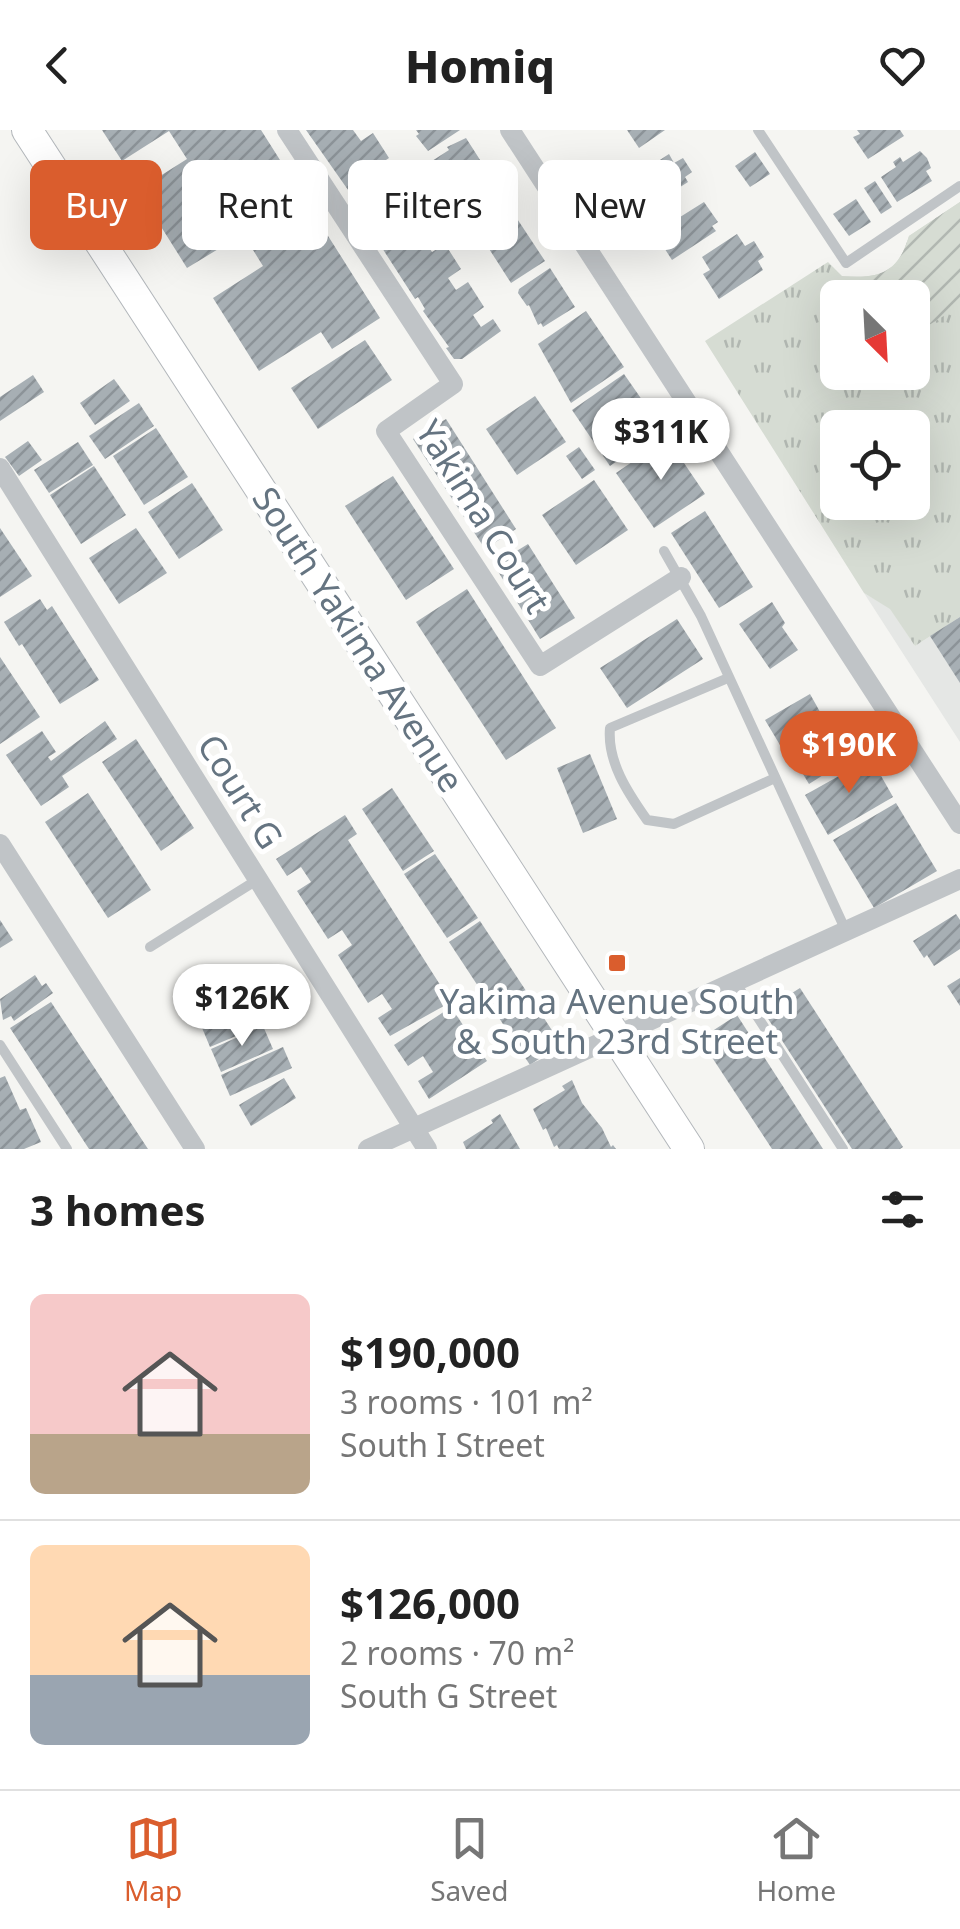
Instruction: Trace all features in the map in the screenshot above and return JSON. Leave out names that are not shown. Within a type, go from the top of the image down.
[{"type":"main road","name":"South Yakima Avenue","points":[[27,130],[690,1149]]},
{"type":"street","name":"Yakima Court","points":[[287,130],[452,384],[386,431],[540,666],[681,578]]},
{"type":"street","points":[[510,130],[960,824]]},
{"type":"street","name":"Court G","points":[[0,468],[427,1149]]},
{"type":"street","points":[[0,844],[195,1149]]},
{"type":"street","points":[[368,1149],[960,879]]},
{"type":"lane","points":[[758,130],[846,263],[960,186]]},
{"type":"lane","points":[[664,551],[681,578],[846,931]]},
{"type":"lane","points":[[728,678],[610,728],[609,743],[626,790],[647,820],[674,824],[775,778]]},
{"type":"lane","points":[[150,947],[258,880]]},
{"type":"lane","points":[[735,982],[843,1149]]},
{"type":"lane","points":[[0,1045],[67,1149]]},
{"type":"shaded area","points":[[864,593],[890,608],[915,646],[960,617],[960,742]]},
{"type":"green space","points":[[960,202],[960,617],[915,646],[890,609],[864,593],[705,341],[828,262],[842,276],[877,275],[893,266],[909,236]]},
{"type":"green space","points":[[960,202],[960,306],[930,324],[930,280],[863,280],[893,265],[909,236]]},
{"type":"building","points":[[102,130],[261,130],[280,160],[185,160],[169,131],[121,160]]},
{"type":"building","points":[[306,130],[353,130],[361,141],[373,133],[389,158],[348,160],[348,190]]},
{"type":"building","points":[[416,130],[460,130],[428,151]]},
{"type":"building","points":[[627,130],[665,130],[639,148]]},
{"type":"building","points":[[857,130],[900,130],[904,136],[868,159],[853,137],[860,134]]},
{"type":"building","points":[[466,138],[480,160],[434,160],[449,150],[447,147]]},
{"type":"building","points":[[920,151],[931,168],[926,171],[932,181],[897,202],[881,177],[896,167],[893,162],[900,157],[903,162]]},
{"type":"building","points":[[755,152],[770,174],[750,187],[735,166]]},
{"type":"building","points":[[683,158],[692,172],[685,177],[688,182],[681,187],[679,160]]},
{"type":"building","points":[[182,162],[182,250],[217,250],[187,268],[162,228],[162,175]]},
{"type":"building","points":[[875,181],[892,207],[881,214],[864,188]]},
{"type":"building","points":[[856,199],[871,222],[849,236],[833,214]]},
{"type":"building","points":[[704,202],[718,222],[712,226],[716,231],[672,260],[666,250],[681,250],[681,216]]},
{"type":"building","points":[[518,220],[545,261],[511,283],[490,250],[518,250]]},
{"type":"building","points":[[737,234],[745,246],[754,241],[764,257],[758,261],[763,270],[719,299],[703,274],[710,270],[702,257]]},
{"type":"building","points":[[328,236],[380,318],[332,349],[321,332],[259,371],[213,298],[263,266],[253,250],[328,250]]},
{"type":"building","points":[[383,250],[449,250],[461,269],[448,278],[456,290],[468,282],[484,307],[473,315],[481,327],[493,319],[501,331],[462,359],[454,359],[418,297],[415,299]]},
{"type":"building","points":[[550,268],[575,307],[543,327],[518,293]]},
{"type":"building","points":[[586,311],[624,367],[571,403],[538,344]]},
{"type":"building","points":[[365,340],[392,380],[318,429],[291,388]]},
{"type":"building","points":[[624,374],[663,430],[610,466],[572,410]]},
{"type":"building","points":[[33,375],[44,392],[0,421],[0,397]]},
{"type":"building","points":[[114,379],[130,401],[95,425],[80,403]]},
{"type":"building","points":[[535,396],[566,442],[517,475],[486,429]]},
{"type":"building","points":[[139,403],[154,426],[105,459],[89,436]]},
{"type":"building","points":[[446,419],[516,529],[485,549],[413,439]]},
{"type":"building","points":[[156,428],[188,477],[144,505],[113,456]]},
{"type":"building","points":[[667,438],[705,494],[654,528],[616,473]]},
{"type":"building","points":[[28,441],[42,460],[19,476],[5,457]]},
{"type":"building","points":[[78,442],[93,465],[49,493],[34,470]]},
{"type":"building","points":[[579,447],[595,470],[582,479],[566,456]]},
{"type":"building","points":[[94,466],[126,515],[81,544],[50,495]]},
{"type":"building","points":[[393,476],[454,569],[406,600],[345,506]]},
{"type":"building","points":[[594,480],[628,530],[576,565],[542,515]]},
{"type":"building","points":[[192,483],[223,530],[179,559],[148,512]]},
{"type":"building","points":[[705,511],[753,587],[719,608],[671,533]]},
{"type":"building","points":[[0,528],[32,576],[0,597]]},
{"type":"building","points":[[136,528],[167,573],[119,604],[89,558]]},
{"type":"building","points":[[528,544],[575,618],[540,639],[494,565]]},
{"type":"building","points":[[467,589],[556,728],[506,760],[416,622]]},
{"type":"building","points":[[40,599],[47,610],[52,606],[99,680],[60,704],[4,622]]},
{"type":"building","points":[[772,602],[785,623],[782,627],[798,650],[770,669],[739,624]]},
{"type":"building","points":[[960,617],[960,683],[930,636]]},
{"type":"building","points":[[677,619],[703,659],[627,708],[600,668]]},
{"type":"building","points":[[0,657],[40,717],[0,744]]},
{"type":"building","points":[[810,694],[824,719],[780,745],[765,720]]},
{"type":"building","points":[[105,721],[117,739],[62,776],[69,787],[41,806],[6,755],[42,731],[56,752],[48,757],[51,761]]},
{"type":"building","points":[[836,732],[842,742],[849,738],[858,753],[809,784],[794,759]]},
{"type":"building","points":[[136,739],[194,828],[161,851],[102,762]]},
{"type":"building","points":[[590,754],[617,819],[583,833],[557,768]]},
{"type":"building","points":[[871,758],[893,797],[828,835],[805,795]]},
{"type":"building","points":[[392,788],[434,851],[403,871],[362,809]]},
{"type":"building","points":[[88,793],[151,890],[108,918],[45,822]]},
{"type":"building","points":[[896,803],[937,871],[874,908],[833,840]]},
{"type":"building","points":[[345,815],[357,834],[348,840],[451,1002],[390,1036],[378,1018],[392,1009],[382,994],[368,1003],[338,955],[352,945],[342,930],[328,939],[297,891],[311,882],[301,867],[287,876],[276,859]]},
{"type":"building","points":[[435,854],[478,918],[447,938],[404,874]]},
{"type":"building","points":[[956,914],[960,920],[960,949],[934,966],[913,941]]},
{"type":"building","points":[[0,920],[13,940],[0,948]]},
{"type":"building","points":[[480,921],[561,1044],[530,1065],[449,942]]},
{"type":"building","points":[[35,975],[53,993],[14,1021],[11,1016],[3,1020],[0,999]]},
{"type":"building","points":[[960,978],[960,1006],[947,986]]},
{"type":"building","points":[[800,988],[903,1147],[900,1149],[852,1149],[763,1011]]},
{"type":"building","points":[[51,1002],[148,1149],[89,1149],[10,1028]]},
{"type":"building","points":[[245,1004],[255,1028],[210,1047],[200,1023]]},
{"type":"building","points":[[451,1007],[487,1061],[429,1099],[418,1081],[433,1072],[423,1056],[408,1066],[394,1045]]},
{"type":"building","points":[[737,1015],[823,1149],[772,1149],[700,1039]]},
{"type":"building","points":[[263,1026],[273,1049],[221,1072],[211,1049]]},
{"type":"building","points":[[283,1047],[292,1068],[230,1096],[221,1075]]},
{"type":"building","points":[[5,1076],[20,1110],[26,1108],[41,1142],[24,1149],[0,1149],[0,1078]]},
{"type":"building","points":[[284,1078],[296,1098],[251,1126],[239,1105]]},
{"type":"building","points":[[572,1080],[582,1103],[616,1149],[559,1149],[554,1147],[546,1128],[543,1130],[533,1109],[565,1090],[562,1086]]},
{"type":"building","points":[[500,1114],[520,1149],[466,1149],[463,1142]]},
{"type":"place","name":"Yakima Avenue South & South 23rd Street","points":[[617,963]]}]
